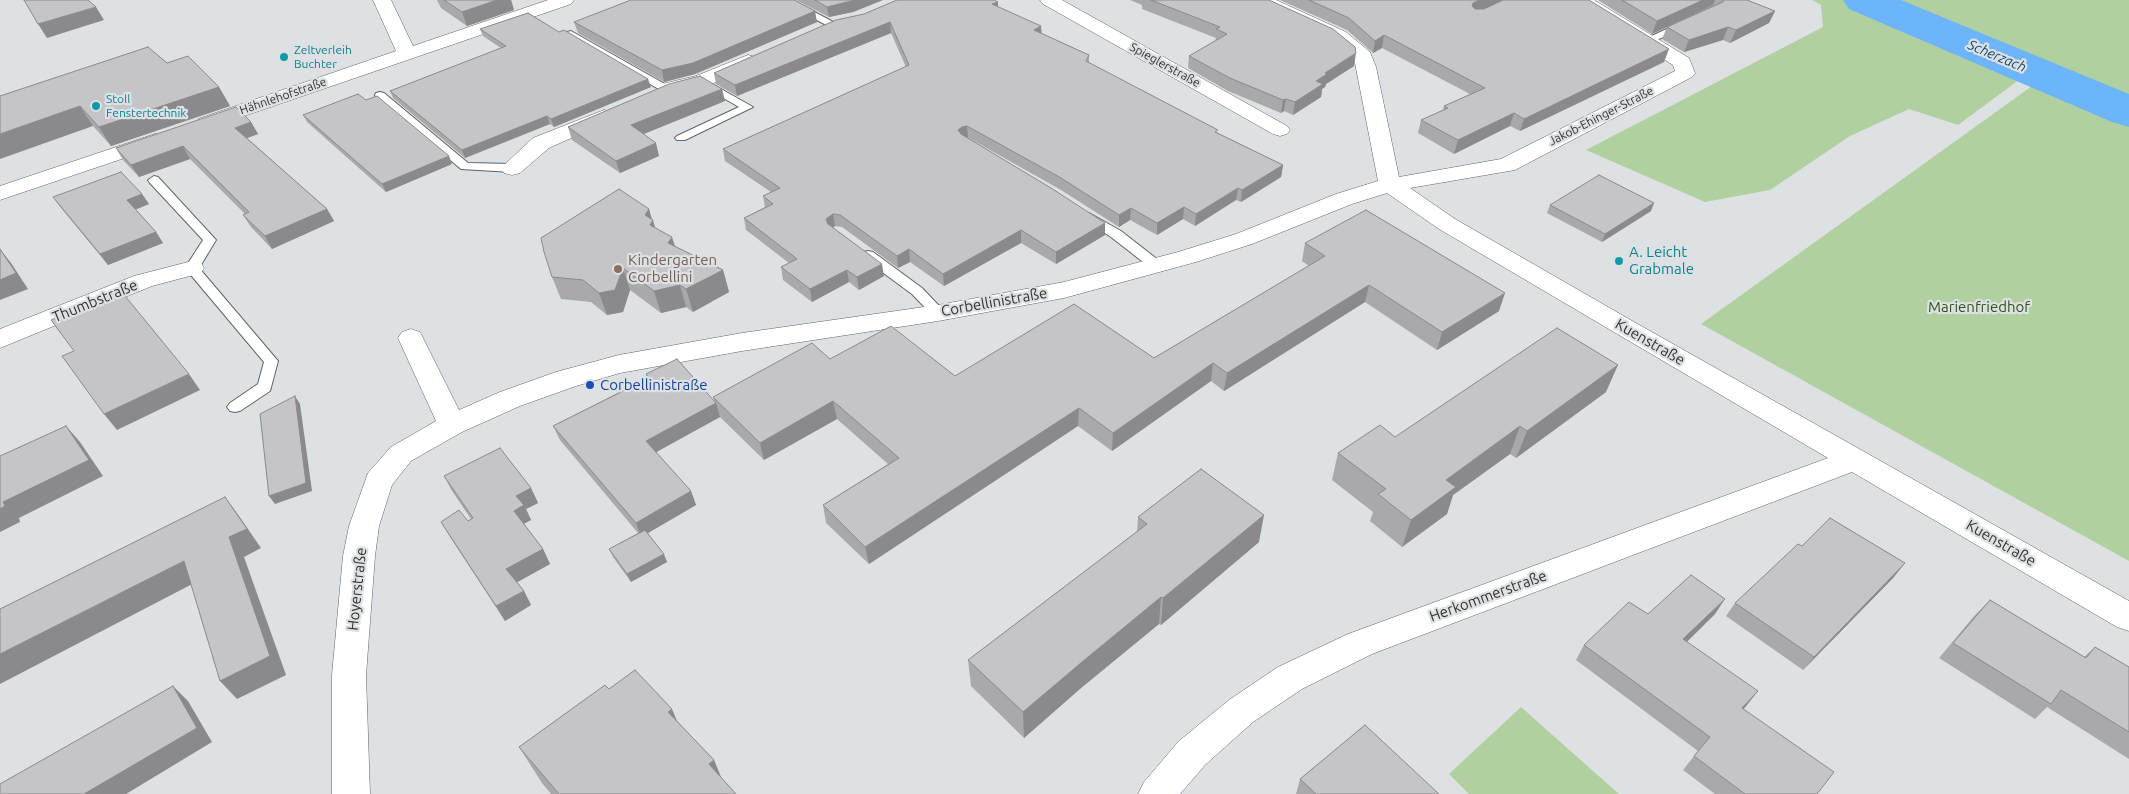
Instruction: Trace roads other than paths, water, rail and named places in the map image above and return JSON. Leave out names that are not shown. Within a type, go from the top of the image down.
[{"type":"street","points":[[382,0],[407,54]]},
{"type":"street","name":"Hähnlehofstraße","points":[[0,193],[565,0]]},
{"type":"street","name":"Spieglerstraße","points":[[1049,0],[1280,130]]},
{"type":"street","points":[[1261,0],[1339,36],[1363,56],[1390,185]]},
{"type":"street","name":"Jakob-Ehinger-Straße","points":[[1390,185],[1506,165],[1685,73],[1682,62],[1582,0]]},
{"type":"street","points":[[806,35],[832,24],[852,20]]},
{"type":"street","points":[[512,168],[541,143],[666,89],[702,81],[763,54]]},
{"type":"street","name":"Corbellinistraße","points":[[452,426],[510,399],[566,379],[619,364],[742,342],[938,313],[1064,290],[1156,266],[1244,239],[1344,199],[1390,185]]},
{"type":"street","name":"Kuenstraße","points":[[1390,185],[1447,224],[2129,617]]},
{"type":"street","name":"Thumbstraße","points":[[0,339],[143,281],[192,268]]},
{"type":"street","points":[[411,338],[452,426]]},
{"type":"street","name":"Hoyerstraße","points":[[352,794],[349,675],[364,526],[378,481],[401,454],[452,426]]},
{"type":"street","name":"Herkommerstraße","points":[[1157,794],[1192,753],[1241,711],[1290,678],[1360,644],[1856,459]]},
{"type":"lane","points":[[784,0],[832,24]]},
{"type":"lane","points":[[1648,40],[1698,18]]},
{"type":"lane","points":[[572,34],[666,89]]},
{"type":"lane","points":[[681,138],[747,107],[702,81]]},
{"type":"lane","points":[[380,95],[466,166],[512,168]]},
{"type":"lane","points":[[154,180],[210,240],[192,268],[271,361],[265,387],[235,408]]},
{"type":"lane","points":[[1079,210],[1116,234],[1156,266]]},
{"type":"lane","points":[[858,248],[918,291],[938,313]]},
{"type":"waterway","name":"Scherzach","points":[[1864,0],[2129,112]]},
{"type":"place","name":"Zeltverleih Buchter","points":[[284,57]]},
{"type":"place","name":"Stoll Fenstertechnik","points":[[96,106]]},
{"type":"place","name":"A. Leicht Grabmale","points":[[1619,261]]},
{"type":"place","name":"Kindergarten Corbellini","points":[[618,269]]},
{"type":"place","name":"Corbellinistraße","points":[[590,385]]},
{"type":"park label","name":"Marienfriedhof","points":[[1979,307]]}]
